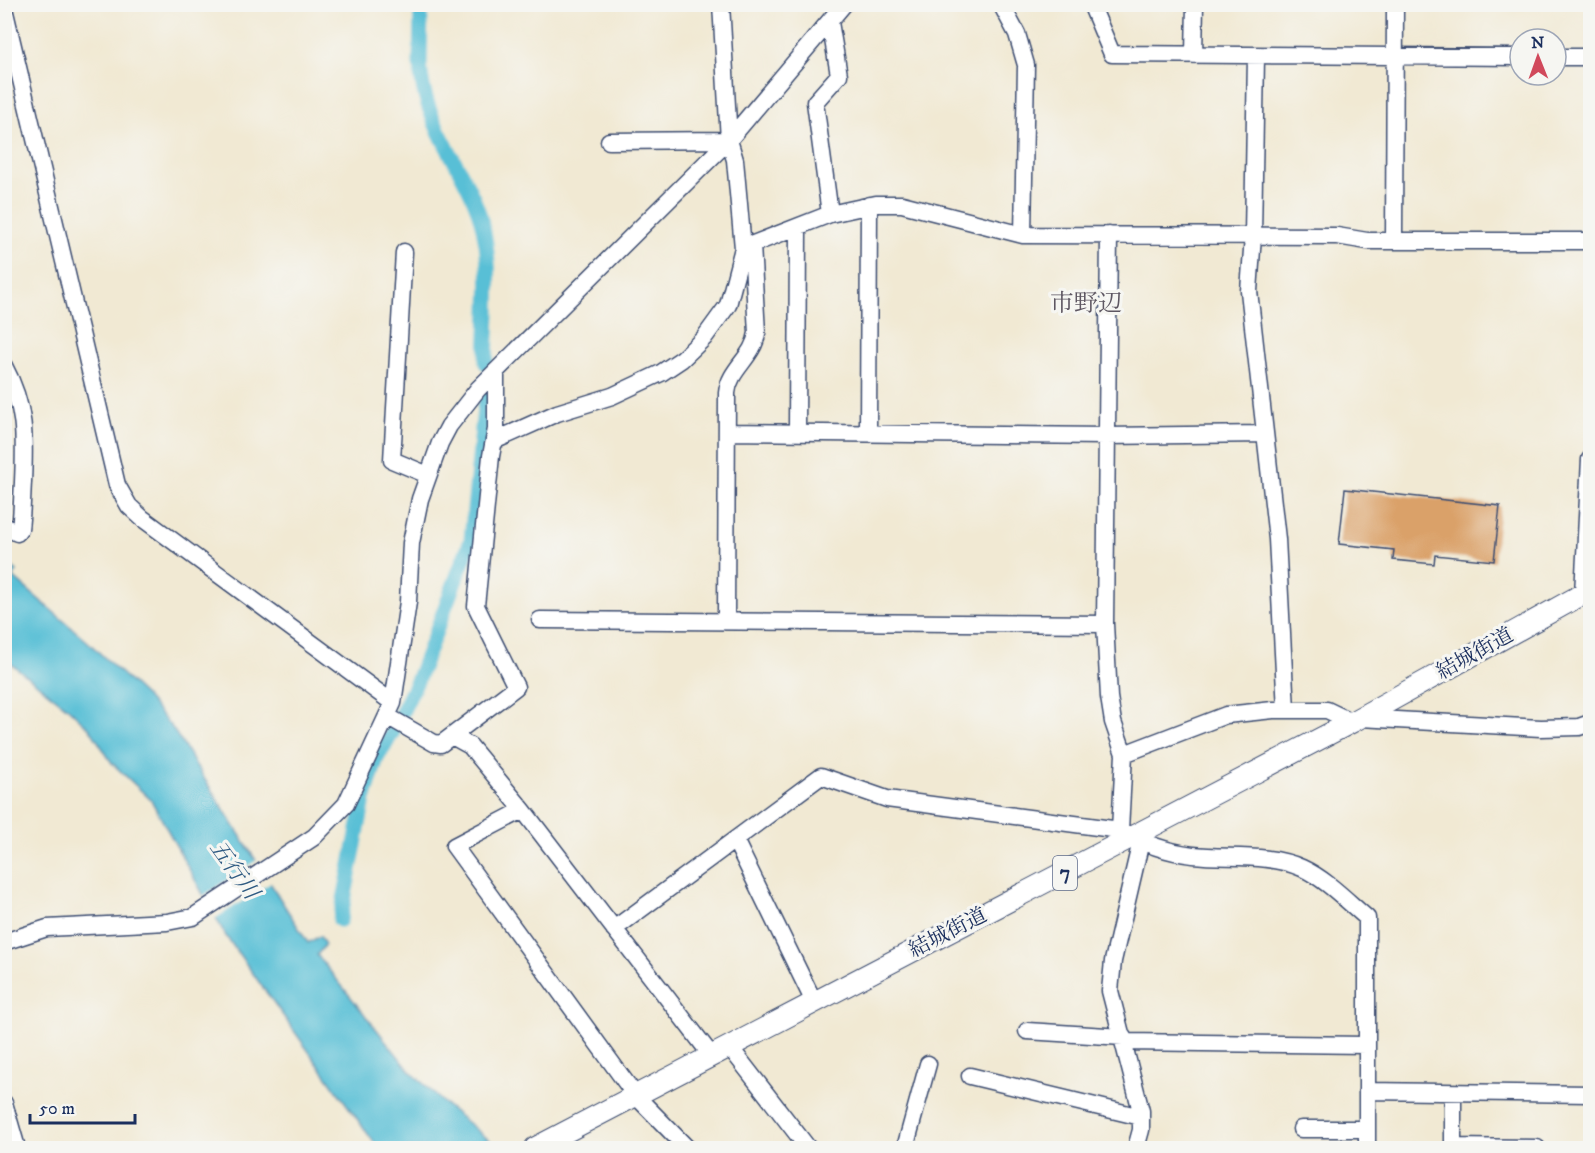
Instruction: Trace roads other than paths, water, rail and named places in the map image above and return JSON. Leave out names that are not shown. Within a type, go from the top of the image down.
[{"type":"main road","name":"結城街道","points":[[535,1149],[720,1050],[1356,720],[1587,592]]},
{"type":"street","points":[[721,4],[729,140],[735,160],[758,333],[755,347],[728,387],[726,621]]},
{"type":"street","points":[[4,942],[47,928],[166,922],[199,914],[314,837],[346,804],[390,709],[407,612],[411,543],[420,499],[449,426],[496,371],[729,140],[844,4]]},
{"type":"street","points":[[1001,4],[1017,34],[1026,65],[1023,235]]},
{"type":"street","points":[[1091,4],[1113,54],[1508,57]]},
{"type":"street","points":[[1194,55],[1195,4]]},
{"type":"street","points":[[1394,241],[1395,4]]},
{"type":"street","points":[[4,8],[117,485],[129,506],[434,743],[441,744],[453,736],[516,687],[477,606],[498,395],[496,371]]},
{"type":"street","points":[[830,22],[839,75],[815,102],[830,214]]},
{"type":"street","points":[[1256,56],[1253,236],[1249,291],[1277,539],[1286,710]]},
{"type":"street","points":[[1568,57],[1590,57]]},
{"type":"street","points":[[609,141],[729,140]]},
{"type":"street","points":[[494,441],[557,413],[612,396],[661,373],[682,359],[704,338],[728,305],[748,247],[830,214],[869,205],[902,204],[1023,235],[1337,236],[1394,241],[1590,241]]},
{"type":"street","points":[[868,433],[869,205]]},
{"type":"street","points":[[797,432],[798,227]]},
{"type":"street","points":[[1109,235],[1105,624],[1109,697],[1113,722],[1124,754],[1131,836],[1110,991],[1124,1040],[1141,1117],[1141,1130],[1136,1149]]},
{"type":"street","points":[[404,252],[392,460],[428,475]]},
{"type":"street","points":[[4,366],[24,415],[25,440],[20,528],[17,532],[4,526]]},
{"type":"street","points":[[727,432],[1107,436],[1265,434]]},
{"type":"street","points":[[1587,592],[1590,459]]},
{"type":"street","points":[[540,620],[1105,624]]},
{"type":"street","points":[[1124,754],[1226,715],[1286,710],[1327,710],[1356,720],[1541,728],[1579,727],[1590,723]]},
{"type":"street","points":[[453,736],[470,746],[523,810],[614,929],[808,1149]]},
{"type":"street","points":[[614,929],[821,776],[887,800],[1131,836],[1192,855],[1254,857],[1301,868],[1330,886],[1367,918],[1367,1149]]},
{"type":"street","points":[[523,810],[454,846],[635,1095],[687,1149]]},
{"type":"street","points":[[735,840],[814,1002]]},
{"type":"street","points":[[1028,1031],[1124,1040],[1367,1045]]},
{"type":"street","points":[[905,1149],[928,1064]]},
{"type":"street","points":[[970,1076],[1141,1117]]},
{"type":"street","points":[[1367,1091],[1590,1094]]},
{"type":"street","points":[[1453,1093],[1454,1148],[1537,1149]]},
{"type":"street","points":[[6,1113],[17,1149]]},
{"type":"street","points":[[1301,1129],[1367,1129]]},
{"type":"water","name":"五行川","points":[[11,566],[17,571],[13,577],[87,641],[145,696],[173,729],[308,943],[320,936],[325,945],[317,955],[410,1071],[447,1106],[499,1148],[378,1148],[226,936],[151,800],[112,763],[90,729],[69,709],[5,659],[4,570]]},
{"type":"waterway","points":[[420,65],[421,4]]},
{"type":"waterway","points":[[421,74],[424,92],[435,124],[467,184],[481,219],[489,280],[486,363]]},
{"type":"waterway","points":[[401,714],[417,681],[471,540],[485,399]]},
{"type":"waterway","points":[[340,920],[364,799],[377,758],[394,730]]},
{"type":"district","name":"市野辺","points":[[1086,304]]}]
